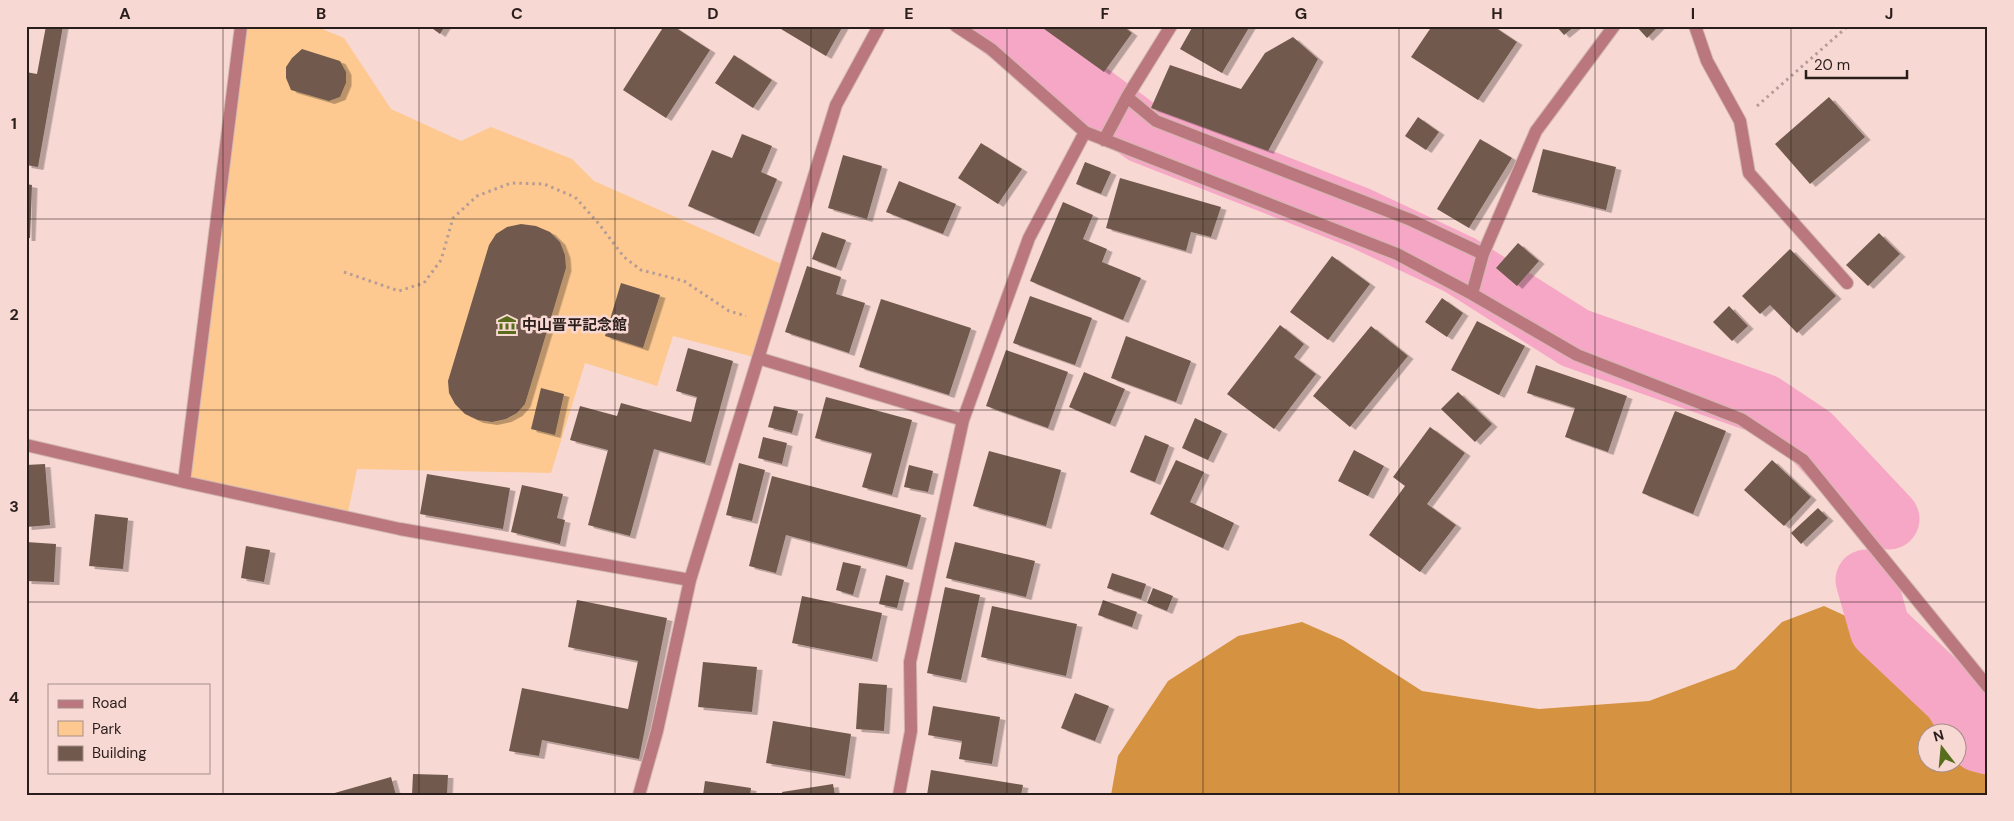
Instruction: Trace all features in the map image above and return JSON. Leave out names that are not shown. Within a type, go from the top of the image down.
[{"type":"street","points":[[184,482],[241,26]]},
{"type":"street","points":[[639,795],[658,731],[690,580],[836,106],[879,26]]},
{"type":"street","points":[[956,26],[991,49],[1085,132],[1397,254],[1473,292],[1577,355],[1741,419],[1803,460],[1988,687]]},
{"type":"street","points":[[1105,139],[1127,97],[1170,26]]},
{"type":"street","points":[[1473,292],[1483,254],[1536,131],[1614,26]]},
{"type":"street","points":[[1696,26],[1707,61],[1740,121],[1749,173],[1847,283]]},
{"type":"street","points":[[1127,97],[1156,121],[1411,220],[1483,254]]},
{"type":"street","points":[[899,795],[911,731],[910,662],[963,420],[1029,238],[1085,132]]},
{"type":"street","points":[[758,358],[963,420]]},
{"type":"street","points":[[26,445],[400,529],[690,580]]},
{"type":"path","points":[[1740,121],[1848,26]]},
{"type":"path","points":[[344,272],[399,291],[424,283],[442,260],[454,218],[477,196],[511,184],[544,184],[575,197],[599,224],[624,257],[641,270],[684,281],[729,310],[768,324]]},
{"type":"green space","points":[[241,26],[315,26],[344,38],[391,109],[461,141],[491,127],[572,159],[594,181],[786,266],[758,358],[673,336],[657,386],[585,363],[551,473],[357,469],[347,517],[184,482]]},
{"type":"shaded area","points":[[1824,606],[1861,623],[1904,680],[1935,711],[1944,724],[1916,724],[1916,774],[1966,774],[1966,756],[1988,762],[1988,795],[1111,795],[1118,756],[1168,681],[1238,636],[1302,622],[1343,640],[1422,691],[1539,709],[1649,701],[1735,669],[1782,622]]},
{"type":"building","points":[[46,26],[63,26],[38,167],[26,165],[26,72],[37,74]]},
{"type":"building","points":[[429,26],[445,26],[440,34]]},
{"type":"building","points":[[664,26],[673,26],[710,50],[666,118],[623,90]]},
{"type":"building","points":[[776,26],[843,26],[826,56]]},
{"type":"building","points":[[1040,26],[1123,26],[1132,33],[1104,72]]},
{"type":"building","points":[[1193,26],[1250,26],[1222,73],[1180,49]]},
{"type":"building","points":[[1432,26],[1493,26],[1517,42],[1478,100],[1411,57]]},
{"type":"building","points":[[1556,26],[1575,26],[1564,35]]},
{"type":"building","points":[[1636,26],[1659,26],[1647,38]]},
{"type":"building","points":[[1293,37],[1318,59],[1268,151],[1151,108],[1170,65],[1241,89],[1265,53]]},
{"type":"building","points":[[302,49],[340,61],[346,72],[346,83],[340,97],[329,101],[291,90],[286,78],[286,67]]},
{"type":"building","points":[[734,55],[772,80],[753,108],[715,83]]},
{"type":"building","points":[[1829,97],[1865,137],[1810,184],[1775,144]]},
{"type":"building","points":[[1418,117],[1439,132],[1426,150],[1405,136]]},
{"type":"building","points":[[742,134],[772,146],[761,172],[777,179],[754,234],[688,206],[712,150],[732,158]]},
{"type":"building","points":[[1480,139],[1512,158],[1469,228],[1437,209]]},
{"type":"building","points":[[981,143],[1022,169],[998,204],[958,178]]},
{"type":"building","points":[[1543,149],[1616,167],[1606,210],[1532,192]]},
{"type":"building","points":[[843,155],[882,166],[867,219],[828,208]]},
{"type":"building","points":[[1085,162],[1111,172],[1101,194],[1076,184]]},
{"type":"building","points":[[1120,178],[1221,207],[1211,237],[1191,232],[1186,251],[1106,228]]},
{"type":"building","points":[[899,181],[956,204],[943,234],[886,212]]},
{"type":"building","points":[[26,184],[32,185],[30,238],[26,238]]},
{"type":"building","points":[[1063,202],[1093,215],[1083,239],[1107,249],[1102,262],[1141,278],[1123,320],[1030,281]]},
{"type":"building","name":"中山晋平記念館","points":[[521,224],[536,226],[550,232],[560,242],[565,255],[566,268],[525,404],[517,413],[506,419],[492,422],[478,420],[465,414],[455,404],[449,393],[448,381],[489,245],[496,234],[507,227]]},
{"type":"building","points":[[822,232],[846,240],[836,268],[812,259]]},
{"type":"building","points":[[1879,233],[1900,254],[1868,286],[1846,265]]},
{"type":"building","points":[[1518,243],[1539,261],[1517,286],[1496,268]]},
{"type":"building","points":[[1790,249],[1836,296],[1797,333],[1770,305],[1760,314],[1742,296]]},
{"type":"building","points":[[1332,256],[1370,284],[1328,340],[1290,312]]},
{"type":"building","points":[[807,266],[841,277],[836,294],[865,303],[849,353],[785,332]]},
{"type":"building","points":[[621,283],[660,295],[643,348],[605,336]]},
{"type":"building","points":[[1030,296],[1092,318],[1075,365],[1013,343]]},
{"type":"building","points":[[1442,298],[1463,313],[1447,337],[1425,322]]},
{"type":"building","points":[[881,299],[971,328],[949,395],[859,367]]},
{"type":"building","points":[[1729,306],[1748,326],[1732,341],[1713,322]]},
{"type":"building","points":[[1477,321],[1525,346],[1499,395],[1451,370]]},
{"type":"building","points":[[1280,325],[1304,344],[1294,357],[1316,374],[1274,429],[1227,394]]},
{"type":"building","points":[[1371,326],[1408,356],[1350,427],[1313,396]]},
{"type":"building","points":[[1126,336],[1191,361],[1176,402],[1111,378]]},
{"type":"building","points":[[688,348],[733,361],[705,463],[654,449],[630,536],[588,525],[608,450],[570,440],[580,406],[617,416],[621,403],[691,422],[697,397],[676,391]]},
{"type":"building","points":[[1006,350],[1068,372],[1048,428],[986,406]]},
{"type":"building","points":[[1536,365],[1627,396],[1608,452],[1565,437],[1575,408],[1527,393]]},
{"type":"building","points":[[1084,372],[1125,389],[1110,424],[1069,407]]},
{"type":"building","points":[[541,388],[564,394],[555,435],[531,429]]},
{"type":"building","points":[[1458,392],[1492,424],[1475,442],[1441,409]]},
{"type":"building","points":[[826,397],[912,420],[892,495],[862,487],[872,453],[815,438]]},
{"type":"building","points":[[774,406],[798,411],[792,433],[768,427]]},
{"type":"building","points":[[1675,411],[1726,431],[1693,514],[1642,493]]},
{"type":"building","points":[[1195,418],[1222,431],[1208,460],[1182,448]]},
{"type":"building","points":[[1430,427],[1465,453],[1427,504],[1456,525],[1420,572],[1369,535],[1405,486],[1393,477]]},
{"type":"building","points":[[1145,435],[1169,445],[1155,482],[1130,472]]},
{"type":"building","points":[[763,437],[787,443],[782,464],[758,458]]},
{"type":"building","points":[[1354,450],[1384,466],[1368,496],[1338,481]]},
{"type":"building","points":[[989,451],[1061,470],[1046,526],[973,506]]},
{"type":"building","points":[[1176,460],[1204,472],[1190,502],[1234,523],[1223,548],[1150,514]]},
{"type":"building","points":[[1772,460],[1811,497],[1784,526],[1744,490]]},
{"type":"building","points":[[739,463],[765,470],[752,521],[726,515]]},
{"type":"building","points":[[45,464],[50,525],[26,527],[26,465]]},
{"type":"building","points":[[909,465],[933,471],[928,492],[904,487]]},
{"type":"building","points":[[427,474],[510,488],[503,529],[420,514]]},
{"type":"building","points":[[772,476],[921,515],[907,567],[786,535],[776,573],[749,566]]},
{"type":"building","points":[[522,485],[563,494],[557,518],[565,520],[560,544],[511,532]]},
{"type":"building","points":[[1818,508],[1828,518],[1801,544],[1791,533]]},
{"type":"building","points":[[95,514],[128,518],[123,569],[89,566]]},
{"type":"building","points":[[26,542],[56,544],[54,582],[26,581]]},
{"type":"building","points":[[955,542],[1035,561],[1026,597],[946,578]]},
{"type":"building","points":[[246,546],[270,550],[264,582],[241,578]]},
{"type":"building","points":[[843,562],[861,566],[853,595],[836,590]]},
{"type":"building","points":[[1112,573],[1146,584],[1141,599],[1107,588]]},
{"type":"building","points":[[886,575],[904,580],[897,608],[879,604]]},
{"type":"building","points":[[945,587],[980,595],[961,680],[927,673]]},
{"type":"building","points":[[1153,588],[1173,596],[1167,611],[1147,603]]},
{"type":"building","points":[[802,596],[882,613],[872,659],[792,643]]},
{"type":"building","points":[[577,600],[667,618],[639,759],[542,740],[539,756],[509,751],[522,688],[628,709],[638,661],[568,647]]},
{"type":"building","points":[[1103,600],[1137,612],[1132,627],[1098,615]]},
{"type":"building","points":[[992,606],[1077,624],[1066,676],[981,657]]},
{"type":"building","points":[[703,662],[757,667],[752,712],[698,707]]},
{"type":"building","points":[[859,683],[887,685],[884,731],[856,729]]},
{"type":"building","points":[[1075,693],[1109,706],[1095,741],[1061,728]]},
{"type":"building","points":[[933,706],[1000,717],[992,764],[959,759],[962,741],[928,735]]},
{"type":"building","points":[[773,721],[851,734],[845,776],[766,763]]},
{"type":"building","points":[[931,770],[1023,785],[1021,795],[927,795]]},
{"type":"building","points":[[413,774],[448,775],[447,795],[412,795]]},
{"type":"building","points":[[391,777],[396,795],[331,795],[331,794]]},
{"type":"building","points":[[705,781],[751,788],[750,795],[703,795]]},
{"type":"building","points":[[833,784],[835,795],[783,795],[782,792]]},
{"type":"waterway","points":[[999,26],[1143,133],[1360,218],[1460,265],[1575,338],[1763,404],[1811,436],[1889,519]]},
{"type":"waterway","points":[[1866,580],[1880,629],[1953,698],[1980,742],[1988,744]]},
{"type":"place","name":"中山晋平記念館","points":[[507,325]]}]
